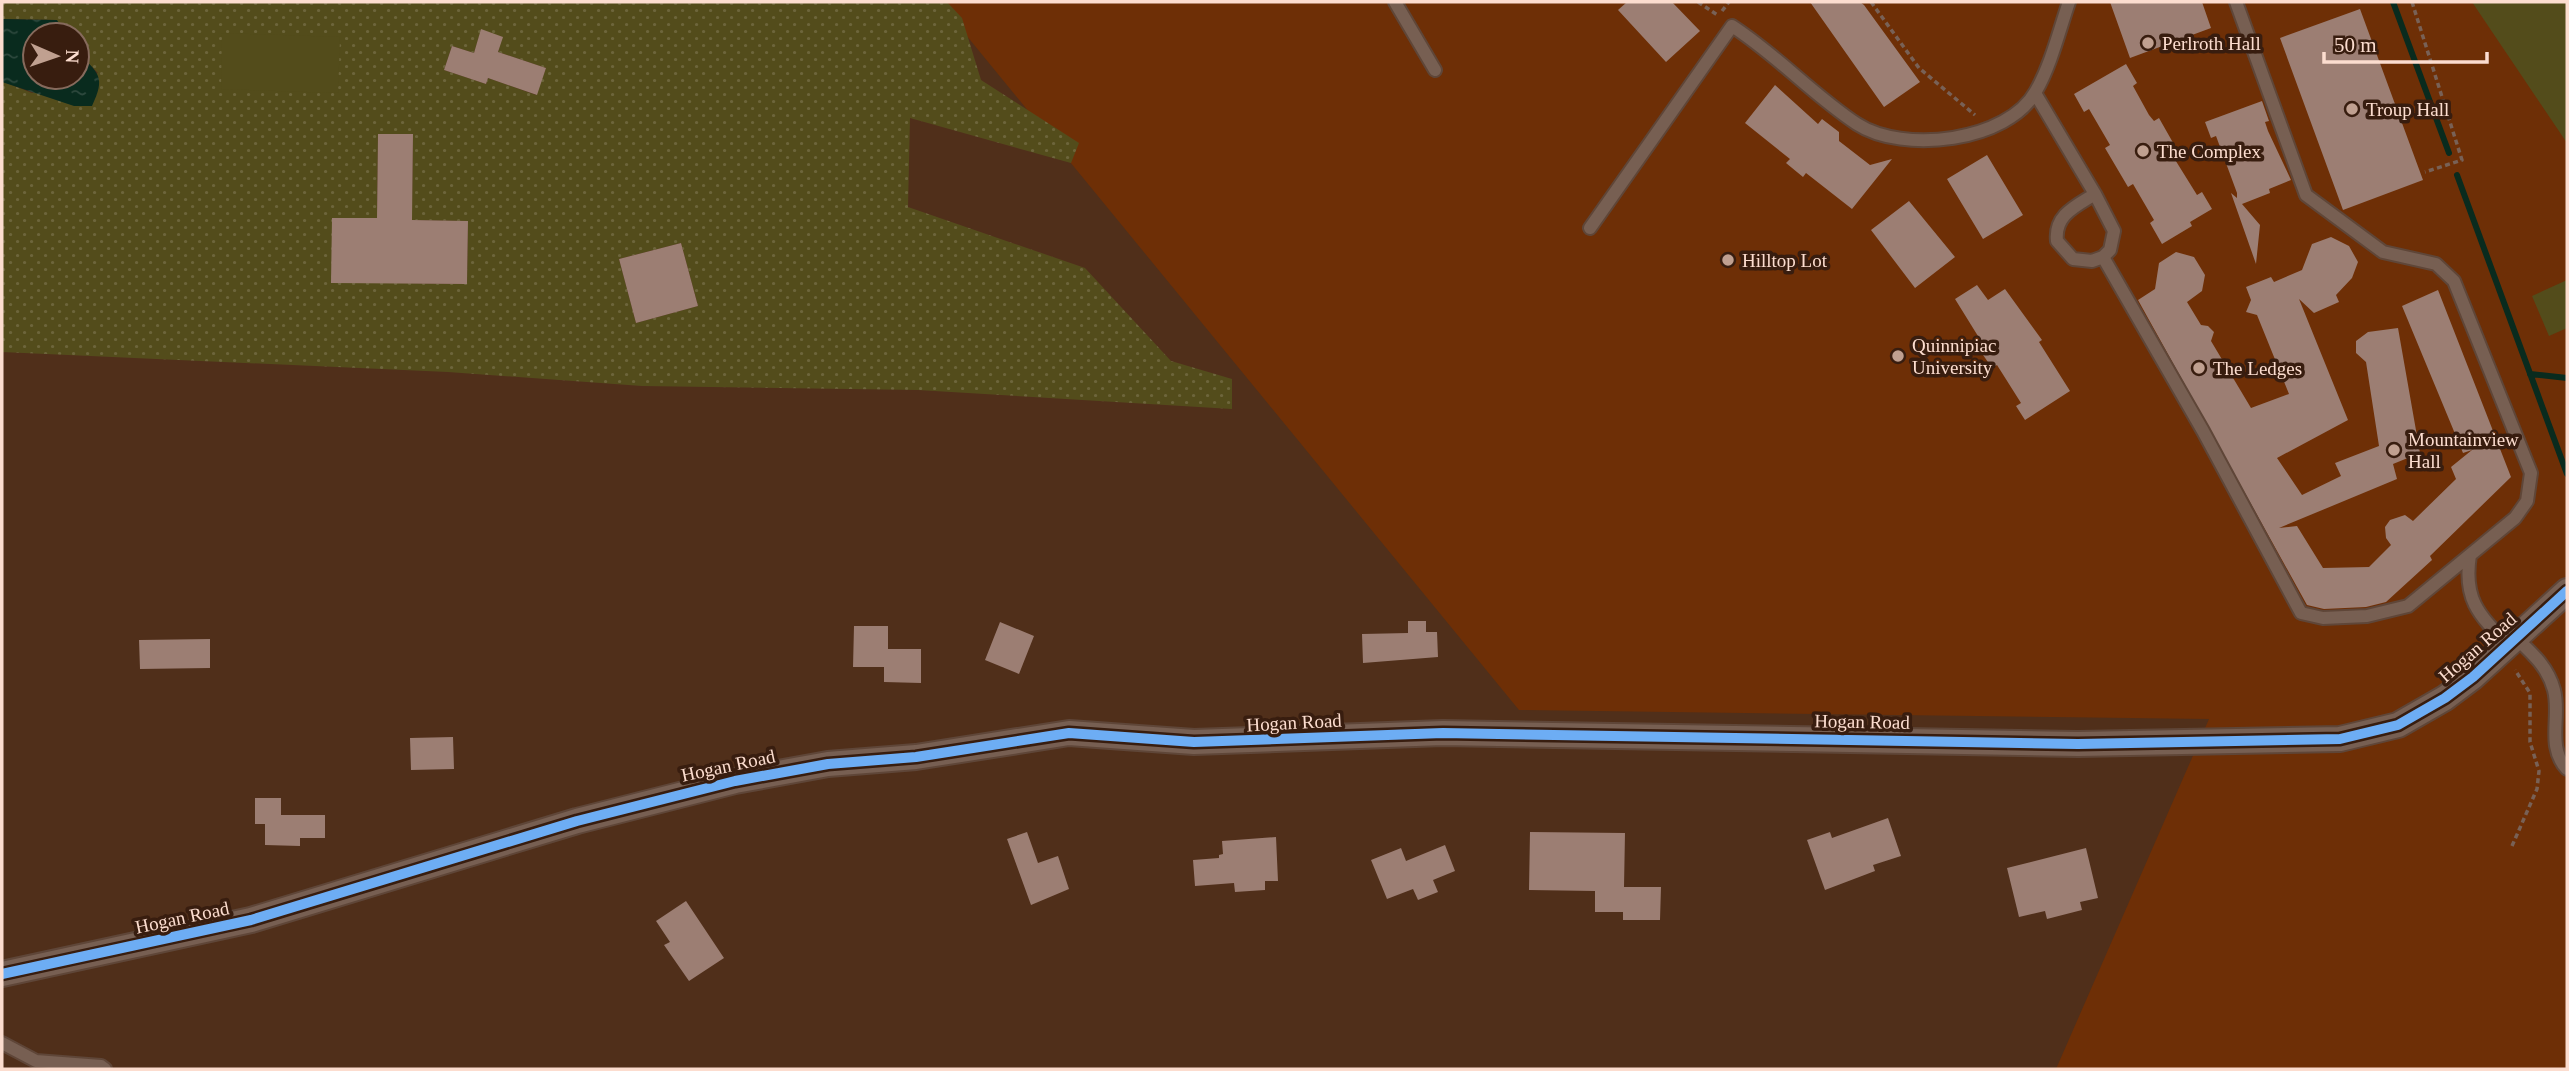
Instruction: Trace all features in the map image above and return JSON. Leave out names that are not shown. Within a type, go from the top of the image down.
[{"type":"street","name":"Hogan Road","points":[[2,974],[251,920],[346,894],[577,821],[735,780],[828,764],[916,757],[1069,733],[1194,742],[1443,733],[2078,744],[2340,739],[2370,734],[2417,714],[2511,648],[2567,591]]},
{"type":"lane","points":[[1395,2],[1435,70]]},
{"type":"lane","points":[[1590,228],[1732,26],[1777,58],[1859,125],[1882,136],[1905,141],[1937,140],[1990,128],[2004,121],[2035,93],[2069,2]]},
{"type":"lane","points":[[2103,257],[2203,431],[2301,613],[2323,618],[2389,613],[2409,606],[2515,518],[2527,500],[2530,474],[2455,281],[2436,264],[2383,252],[2306,195],[2236,2]]},
{"type":"lane","points":[[2035,93],[2095,194],[2114,231],[2110,250],[2103,257],[2092,261],[2073,259],[2057,242],[2058,226],[2064,214],[2095,194]]},
{"type":"lane","points":[[2470,555],[2469,597],[2511,648],[2547,670],[2555,692],[2555,745],[2567,769]]},
{"type":"lane","points":[[2,1044],[36,1061],[101,1066],[105,1069]]},
{"type":"path","points":[[1698,2],[1732,26]]},
{"type":"path","points":[[1719,16],[1729,2]]},
{"type":"path","points":[[1871,2],[1919,68],[1990,128]]},
{"type":"path","points":[[2412,2],[2462,160],[2425,172]]},
{"type":"path","points":[[2511,648],[2530,692],[2530,742],[2539,771],[2537,789],[2512,846]]},
{"type":"shaded area","points":[[2,2],[947,2],[962,18],[981,80],[1079,143],[1071,163],[910,118],[908,207],[1085,268],[1171,361],[1232,379],[1232,409],[918,390],[642,386],[448,372],[2,352],[2,81],[21,89],[21,91],[32,93],[91,91],[91,75],[98,73],[91,66],[91,21],[2,19]],"holes":[[[481,30],[502,37],[498,52],[546,68],[536,95],[488,78],[486,84],[444,70],[452,46],[474,53]],[[378,134],[413,135],[412,209],[403,220],[468,221],[467,284],[331,282],[383,218],[377,208]],[[681,243],[698,306],[636,323],[619,259]]]},
{"type":"shaded area","name":"Quinnipiac University","points":[[939,2],[2567,2],[2567,1069],[2056,1069],[2209,719],[1519,710]]},
{"type":"shaded area","points":[[2472,2],[2567,2],[2567,143]]},
{"type":"shaded area","points":[[222,33],[340,37],[338,93],[221,89]]},
{"type":"shaded area","points":[[2567,280],[2567,328],[2549,336],[2532,296]]},
{"type":"water","points":[[2,19],[57,20],[21,21],[21,88],[2,82]]},
{"type":"water","points":[[91,65],[99,82],[92,106],[74,106],[29,91],[91,91]]},
{"type":"building","points":[[1627,2],[1672,2],[1700,31],[1666,62],[1618,10]]},
{"type":"building","points":[[1810,2],[1860,2],[1920,82],[1884,107]]},
{"type":"building","name":"Perlroth Hall","points":[[2110,2],[2202,2],[2211,28],[2130,58]]},
{"type":"building","name":"Troup Hall","points":[[2360,9],[2423,180],[2343,210],[2280,38]]},
{"type":"building","points":[[481,29],[503,37],[498,52],[546,68],[537,95],[488,78],[486,84],[444,70],[452,46],[474,53]]},
{"type":"building","name":"The Complex","points":[[2126,64],[2137,83],[2133,86],[2149,115],[2154,121],[2159,118],[2180,155],[2174,158],[2197,195],[2202,192],[2212,209],[2190,222],[2192,226],[2162,244],[2150,223],[2154,220],[2133,184],[2128,187],[2105,148],[2110,145],[2089,109],[2084,112],[2074,94]]},
{"type":"building","points":[[1775,85],[1818,124],[1822,119],[1839,132],[1839,141],[1870,165],[1892,159],[1852,209],[1806,173],[1803,177],[1786,163],[1790,159],[1745,123]]},
{"type":"building","points":[[2262,101],[2269,121],[2265,122],[2268,131],[2291,180],[2269,189],[2270,193],[2242,204],[2260,225],[2256,264],[2231,193],[2237,198],[2237,193],[2216,136],[2211,138],[2205,122]]},
{"type":"building","points":[[378,134],[413,134],[412,220],[468,221],[467,284],[331,283],[332,218],[377,218]]},
{"type":"building","points":[[1987,155],[2023,215],[1983,239],[1947,179]]},
{"type":"building","points":[[1909,201],[1955,257],[1915,288],[1871,230]]},
{"type":"building","points":[[2331,237],[2349,246],[2358,262],[2352,278],[2336,295],[2339,302],[2314,313],[2299,299],[2348,420],[2277,458],[2302,495],[2341,476],[2335,463],[2379,446],[2366,362],[2356,353],[2356,341],[2368,332],[2398,328],[2420,453],[2393,464],[2397,479],[2279,528],[2297,526],[2323,568],[2369,567],[2391,545],[2386,538],[2385,527],[2390,520],[2405,515],[2413,521],[2456,479],[2451,467],[2472,450],[2463,453],[2402,306],[2438,290],[2511,477],[2430,556],[2432,560],[2386,602],[2366,607],[2324,609],[2307,605],[2138,300],[2155,289],[2159,263],[2176,252],[2194,257],[2205,275],[2202,291],[2187,302],[2201,325],[2208,326],[2214,332],[2211,341],[2251,408],[2289,394],[2257,315],[2246,312],[2251,300],[2246,287],[2271,277],[2274,282],[2302,270],[2312,244]]},
{"type":"building","points":[[681,243],[698,306],[636,323],[619,259]]},
{"type":"building","points":[[1977,285],[1988,300],[2005,289],[2042,340],[2039,342],[2070,391],[2025,420],[2016,406],[2021,403],[1997,365],[1992,368],[1981,352],[1986,349],[1955,299]]},
{"type":"building","points":[[1408,621],[1426,621],[1426,632],[1437,632],[1438,657],[1363,663],[1362,634],[1408,633]]},
{"type":"building","points":[[1000,622],[1034,636],[1019,674],[985,660]]},
{"type":"building","points":[[854,626],[888,626],[888,649],[921,649],[921,683],[884,682],[884,667],[853,667]]},
{"type":"building","points":[[210,639],[210,668],[140,669],[139,640]]},
{"type":"building","points":[[453,737],[454,769],[411,770],[410,738]]},
{"type":"building","points":[[255,798],[281,798],[281,815],[325,815],[325,838],[300,838],[300,846],[265,845],[265,824],[255,824]]},
{"type":"building","points":[[1888,818],[1901,856],[1873,865],[1875,871],[1825,890],[1807,840],[1830,832],[1832,838]]},
{"type":"building","points":[[1027,832],[1038,863],[1058,856],[1069,889],[1031,905],[1007,839]]},
{"type":"building","points":[[1530,832],[1625,833],[1624,887],[1661,887],[1660,920],[1623,920],[1623,912],[1595,912],[1595,891],[1529,890]]},
{"type":"building","points":[[1276,837],[1278,881],[1265,881],[1265,890],[1235,892],[1234,883],[1195,886],[1193,860],[1219,858],[1219,855],[1223,854],[1222,841]]},
{"type":"building","points":[[1445,845],[1455,871],[1433,880],[1438,892],[1418,900],[1413,889],[1387,899],[1371,860],[1401,848],[1406,861]]},
{"type":"building","points":[[2086,848],[2098,898],[2080,902],[2082,910],[2047,919],[2045,911],[2019,917],[2007,868]]},
{"type":"building","points":[[686,901],[724,958],[689,981],[664,945],[670,942],[656,921]]},
{"type":"waterway","points":[[2393,2],[2449,153]]},
{"type":"waterway","points":[[2457,175],[2567,474]]},
{"type":"waterway","points":[[2530,374],[2567,378]]},
{"type":"cycle path","points":[[2,974],[251,920],[577,821],[735,781],[828,764],[916,757],[1069,733],[1194,742],[1443,733],[2078,744],[2340,739],[2398,725],[2445,698],[2473,677],[2567,591]]},
{"type":"place","name":"Perlroth Hall","points":[[2148,43]]},
{"type":"place","name":"Troup Hall","points":[[2352,109]]},
{"type":"place","name":"The Complex","points":[[2143,151]]},
{"type":"place","name":"Hilltop Lot","points":[[1728,260]]},
{"type":"place","name":"Quinnipiac University","points":[[1898,356]]},
{"type":"place","name":"The Ledges","points":[[2199,368]]},
{"type":"place","name":"Mountainview Hall","points":[[2394,450]]}]
